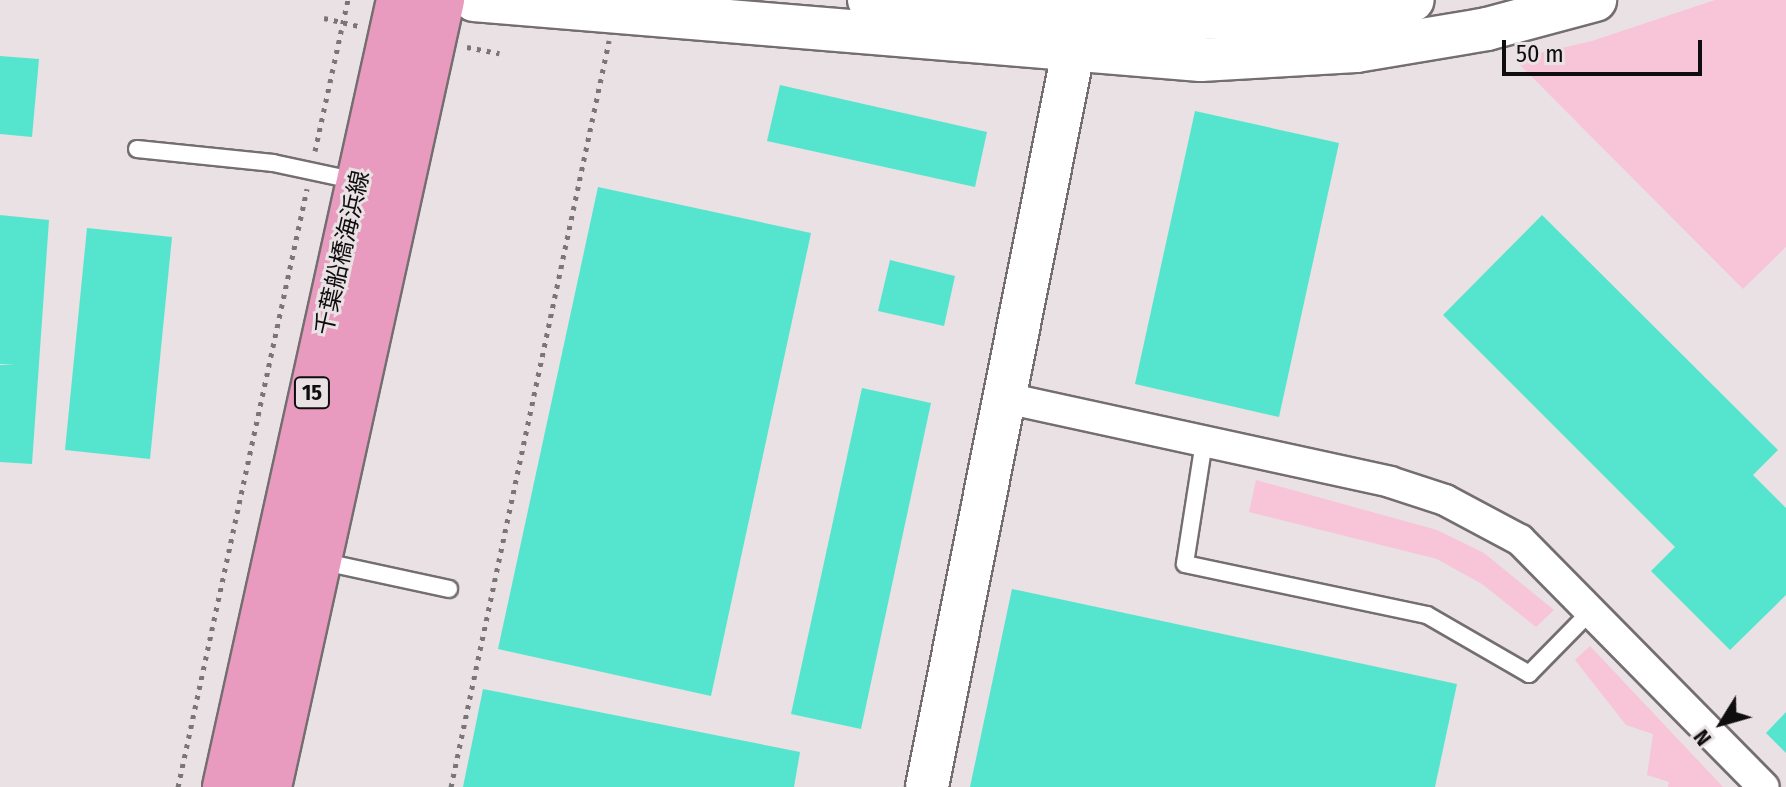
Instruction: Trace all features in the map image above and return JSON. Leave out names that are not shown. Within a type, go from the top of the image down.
[{"type":"main road","name":"千葉船橋海浜線","points":[[225,787],[399,0]]},
{"type":"main road","name":"千葉船橋海浜線","points":[[269,787],[442,0]]},
{"type":"street","points":[[474,0],[1077,34],[1356,13],[1413,0]]},
{"type":"street","points":[[869,0],[1077,34],[1201,60],[1356,51],[1487,29],[1595,0]]},
{"type":"street","points":[[927,787],[1077,34]]},
{"type":"street","points":[[1006,398],[1390,482],[1445,500],[1520,540],[1764,787]]},
{"type":"lane","points":[[137,149],[273,163],[359,182]]},
{"type":"lane","points":[[1204,442],[1185,564],[1427,615],[1529,674],[1591,611]]},
{"type":"lane","points":[[319,560],[449,589]]},
{"type":"path","points":[[313,159],[348,0]]},
{"type":"path","points":[[324,18],[368,29]]},
{"type":"path","points":[[451,787],[609,40]]},
{"type":"path","points":[[462,47],[499,53]]},
{"type":"path","points":[[178,787],[307,187]]},
{"type":"shaded area","points":[[1715,0],[1786,0],[1786,247],[1743,289],[1514,59],[1592,41]]},
{"type":"shaded area","points":[[1256,480],[1437,530],[1484,553],[1554,610],[1536,627],[1482,584],[1437,559],[1249,512]]},
{"type":"shaded area","points":[[1590,646],[1723,787],[1668,787],[1669,782],[1647,775],[1653,734],[1626,725],[1575,660]]},
{"type":"building","points":[[0,56],[39,59],[32,137],[0,134]]},
{"type":"building","points":[[780,85],[987,132],[975,187],[767,141]]},
{"type":"building","points":[[1195,111],[1339,143],[1279,417],[1135,384]]},
{"type":"building","points":[[598,187],[811,233],[711,696],[498,649]]},
{"type":"building","points":[[0,215],[49,220],[32,464],[0,462],[0,365],[15,365],[0,364]]},
{"type":"building","points":[[1542,215],[1778,450],[1753,475],[1786,508],[1786,595],[1730,650],[1651,571],[1675,547],[1443,315]]},
{"type":"building","points":[[87,228],[172,237],[150,459],[65,450]]},
{"type":"building","points":[[890,260],[955,276],[944,326],[878,311]]},
{"type":"building","points":[[862,388],[931,403],[861,729],[791,714]]},
{"type":"building","points":[[1012,589],[1457,684],[1435,787],[970,787]]},
{"type":"building","points":[[483,689],[800,752],[794,787],[463,787]]},
{"type":"building","points":[[1786,712],[1786,753],[1766,733]]}]
